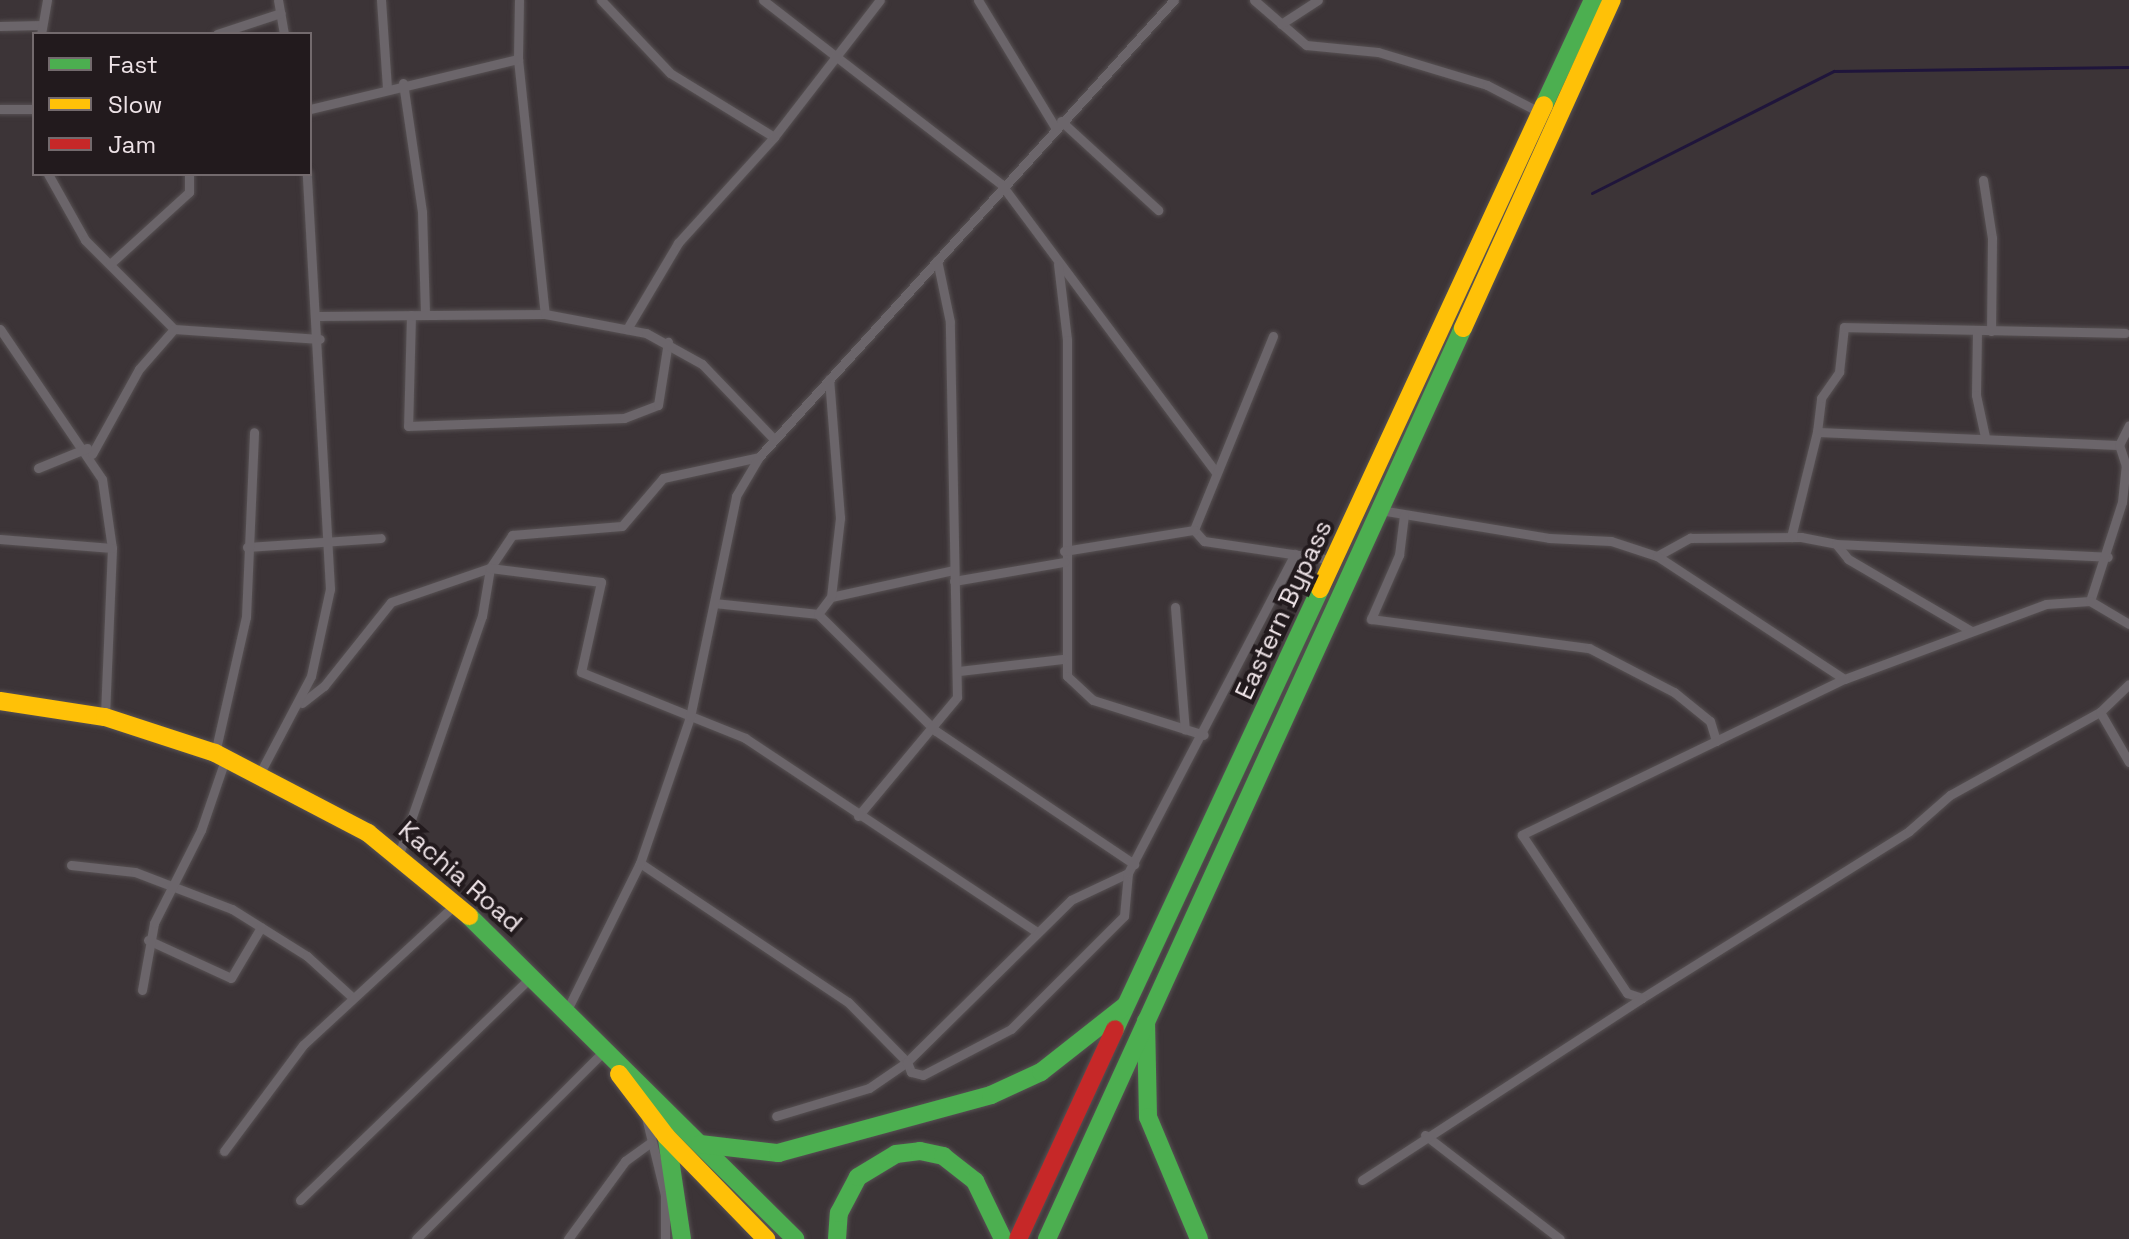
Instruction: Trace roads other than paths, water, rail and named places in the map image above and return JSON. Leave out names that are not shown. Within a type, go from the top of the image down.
[{"type":"highway","name":"Eastern Bypass","points":[[1018,1239],[1336,560],[1593,0]]},
{"type":"highway","name":"Eastern Bypass","points":[[1047,1239],[1146,1013],[1612,0]]},
{"type":"highway","name":"Kachia Road","points":[[0,702],[105,717],[220,755],[261,771],[399,854],[457,903],[566,1012],[618,1071],[700,1144],[795,1239]]},
{"type":"highway","points":[[700,1144],[778,1153],[991,1095],[1041,1072],[1130,1001]]},
{"type":"highway","points":[[1146,1013],[1148,1117],[1199,1239]]},
{"type":"highway","points":[[618,1071],[644,1110],[658,1140],[682,1239]]},
{"type":"highway","points":[[658,1140],[766,1239]]},
{"type":"highway","points":[[837,1239],[839,1213],[858,1177],[896,1154],[920,1151],[943,1156],[975,1181],[1003,1239]]},
{"type":"street","points":[[0,26],[42,30],[47,0]]},
{"type":"street","points":[[278,0],[284,32]]},
{"type":"street","points":[[381,0],[387,87]]},
{"type":"street","points":[[519,0],[518,59],[545,314]]},
{"type":"street","points":[[601,0],[670,73],[774,137]]},
{"type":"street","points":[[763,0],[1001,184],[1215,471]]},
{"type":"street","points":[[627,329],[678,243],[774,137],[831,54],[880,0]]},
{"type":"street","points":[[978,0],[1058,124],[1158,210]]},
{"type":"street","points":[[566,1012],[640,863],[690,717],[736,496],[759,457],[937,260],[1001,184],[1174,0]]},
{"type":"street","points":[[1254,0],[1306,45],[1378,52],[1487,85],[1541,113]]},
{"type":"street","points":[[1281,24],[1318,0]]},
{"type":"street","points":[[223,32],[281,13]]},
{"type":"street","points":[[312,108],[403,83],[518,59]]},
{"type":"street","points":[[403,83],[422,212],[425,315]]},
{"type":"street","points":[[0,109],[32,109]]},
{"type":"street","points":[[49,176],[61,208],[110,264],[174,329],[320,339]]},
{"type":"street","points":[[110,264],[189,192],[189,176]]},
{"type":"street","points":[[261,771],[300,705],[323,631],[331,545],[319,316],[307,176]]},
{"type":"street","points":[[1983,180],[1992,238],[1991,331]]},
{"type":"street","points":[[858,816],[936,731],[957,697],[959,671],[954,576],[950,322],[937,260]]},
{"type":"street","points":[[1057,260],[1068,356],[1062,659],[1075,689],[1093,700],[1204,735]]},
{"type":"street","points":[[319,316],[545,314],[627,329],[668,342],[702,364],[773,438]]},
{"type":"street","points":[[411,315],[408,426],[624,418],[658,405],[668,342]]},
{"type":"street","points":[[1791,537],[1817,432],[1821,398],[1839,372],[1844,327],[2127,331],[2129,345]]},
{"type":"street","points":[[0,329],[89,451],[112,548],[105,717]]},
{"type":"street","points":[[38,468],[89,451],[131,382],[174,329]]},
{"type":"street","points":[[1977,331],[1976,395],[1985,437]]},
{"type":"street","points":[[1194,530],[1215,471],[1273,336]]},
{"type":"street","points":[[818,614],[831,597],[840,518],[829,379]]},
{"type":"street","points":[[2090,601],[2126,504],[2126,466],[2119,445],[2129,425]]},
{"type":"street","points":[[142,990],[148,940],[174,883],[220,755],[241,654],[254,432]]},
{"type":"street","points":[[1817,432],[2119,445]]},
{"type":"street","points":[[399,854],[482,616],[490,568],[512,535],[622,526],[663,478],[759,457]]},
{"type":"street","points":[[1380,510],[1611,541],[1657,556],[1844,679]]},
{"type":"street","points":[[1404,515],[1399,555],[1371,619],[1589,648],[1674,692],[1710,721],[1716,741]]},
{"type":"street","points":[[1194,530],[1204,541],[1336,560]]},
{"type":"street","points":[[1064,551],[1194,530]]},
{"type":"street","points":[[1657,556],[1690,538],[1791,537],[1836,544],[2108,557]]},
{"type":"street","points":[[247,547],[331,545],[381,538]]},
{"type":"street","points":[[0,539],[112,548]]},
{"type":"street","points":[[1836,544],[1848,559],[1971,631]]},
{"type":"street","points":[[640,863],[848,1002],[923,1075],[1011,1029],[1050,996],[1124,916],[1131,869],[1204,735],[1295,554]]},
{"type":"street","points":[[831,597],[954,576],[1064,562]]},
{"type":"street","points":[[300,705],[324,686],[391,602],[490,568],[601,582],[581,672],[755,744],[858,816],[1037,932]]},
{"type":"street","points":[[1642,998],[1627,993],[1522,835],[1844,679],[2046,604],[2090,601],[2129,624]]},
{"type":"street","points":[[714,603],[818,614],[936,731],[1131,869]]},
{"type":"street","points":[[1175,607],[1185,730]]},
{"type":"street","points":[[959,671],[1062,659]]},
{"type":"street","points":[[1362,1180],[1425,1135],[1909,831],[1950,795],[2100,712],[2129,684]]},
{"type":"street","points":[[2100,712],[2129,762]]},
{"type":"street","points":[[71,865],[174,883],[261,927],[351,996]]},
{"type":"street","points":[[776,1116],[869,1088],[907,1062],[1071,900],[1131,869]]},
{"type":"street","points":[[224,1151],[303,1045],[351,996],[457,903]]},
{"type":"street","points":[[148,940],[231,978],[261,927]]},
{"type":"street","points":[[300,1200],[531,977]]},
{"type":"street","points":[[416,1239],[436,1235],[602,1053]]},
{"type":"street","points":[[1425,1135],[1560,1239]]},
{"type":"street","points":[[568,1239],[625,1161],[658,1140],[665,1195],[665,1239]]},
{"type":"waterway","points":[[1592,193],[1834,71],[2129,67]]}]
